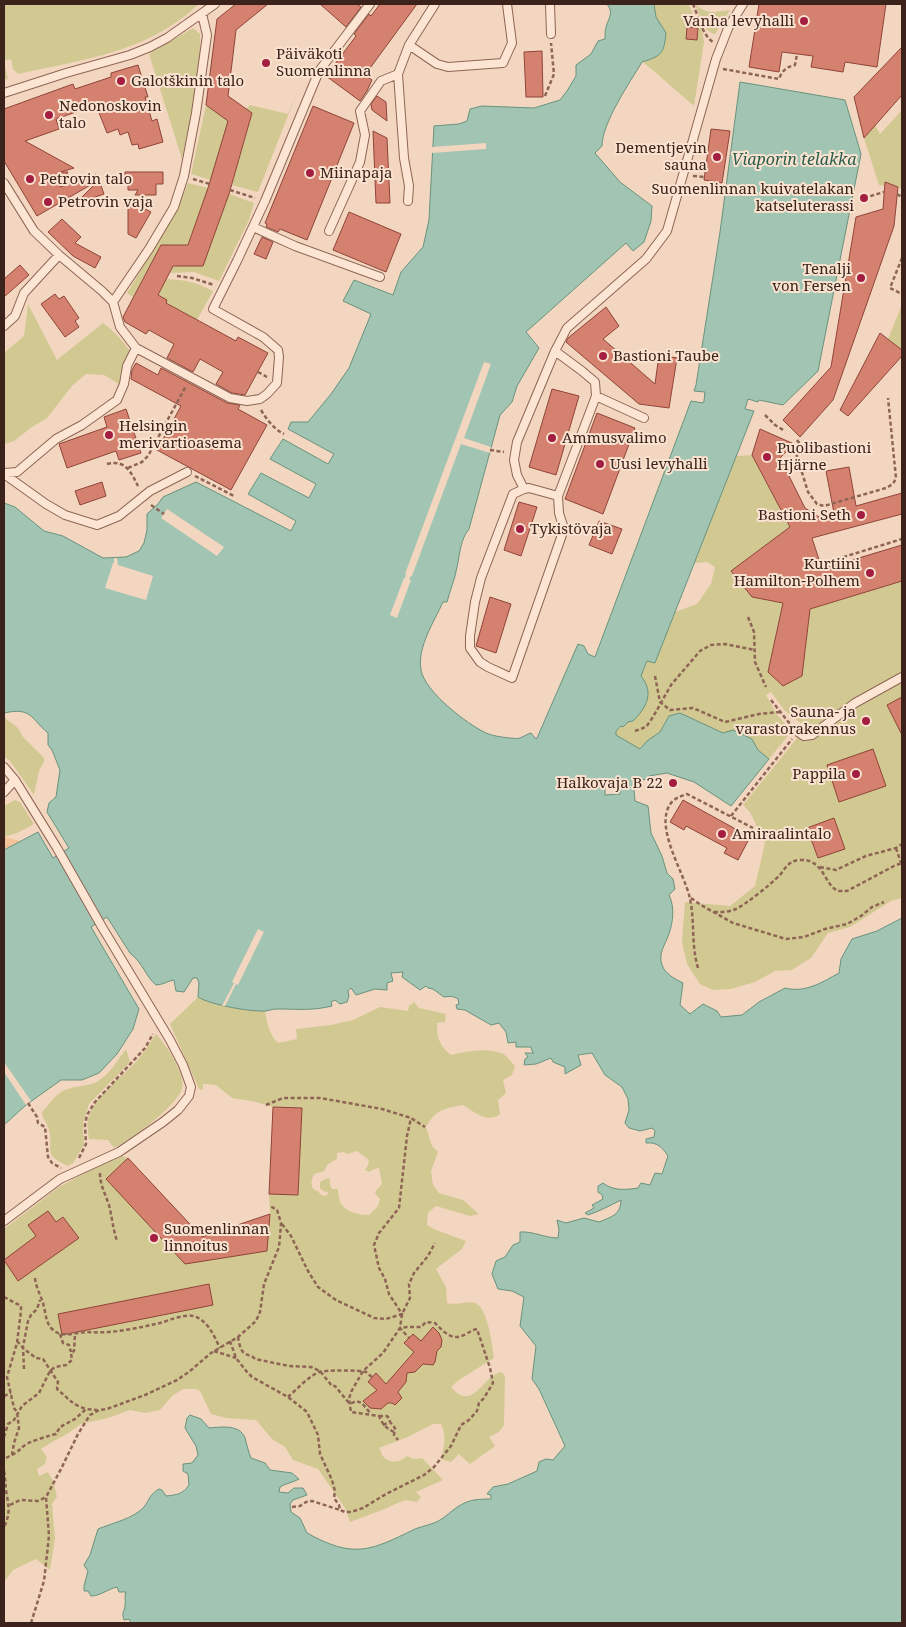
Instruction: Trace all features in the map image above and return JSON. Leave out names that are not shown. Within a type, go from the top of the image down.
[{"type":"lane","points":[[4,93],[150,48],[168,38],[215,4]]},
{"type":"lane","points":[[4,183],[34,231],[59,255],[102,290],[113,302],[120,327],[136,348],[230,398],[247,401],[260,399],[268,394],[277,383],[278,350],[263,337],[213,309],[265,201],[319,71],[370,4]]},
{"type":"lane","points":[[408,201],[409,186],[404,158],[398,74],[409,45],[435,4]]},
{"type":"lane","points":[[409,45],[437,64],[448,67],[503,63],[512,43],[506,4]]},
{"type":"lane","points":[[550,4],[551,34]]},
{"type":"lane","points":[[524,489],[514,460],[518,442],[555,351],[567,328],[646,259],[668,232],[714,67],[729,26],[743,4]]},
{"type":"lane","points":[[113,302],[149,249],[174,207],[184,176],[196,113],[207,35],[202,14]]},
{"type":"lane","points":[[329,232],[360,162],[364,135],[360,111],[381,81],[398,74]]},
{"type":"lane","points":[[253,227],[295,246],[380,277]]},
{"type":"lane","points":[[4,326],[15,316],[24,293],[59,255]]},
{"type":"lane","points":[[4,473],[16,472],[56,439],[82,425],[117,400],[124,384],[127,366],[136,348]]},
{"type":"lane","points":[[555,351],[594,382],[596,396],[558,496],[559,513],[564,530],[512,678],[480,662],[470,648],[475,602],[481,578],[513,494],[529,488],[558,496]]},
{"type":"lane","points":[[596,396],[644,418]]},
{"type":"lane","points":[[4,473],[64,515],[97,525],[119,516],[150,491],[187,472]]},
{"type":"lane","points":[[798,732],[804,736],[812,735],[855,703],[902,677]]},
{"type":"lane","points":[[4,767],[15,780],[57,848],[161,1024],[186,1071],[191,1087],[189,1096],[178,1110],[163,1122],[119,1152],[60,1179],[4,1221]]},
{"type":"lane","points":[[4,792],[15,780]]},
{"type":"path","points":[[693,4],[709,40],[721,46]]},
{"type":"path","points":[[545,96],[554,74],[551,34]]},
{"type":"path","points":[[714,67],[779,79],[782,72],[788,66],[795,65],[797,54]]},
{"type":"path","points":[[184,176],[210,184]]},
{"type":"path","points":[[230,190],[265,201]]},
{"type":"path","points":[[864,198],[884,192]]},
{"type":"path","points":[[897,194],[902,197]]},
{"type":"path","points":[[902,258],[890,288],[902,294]]},
{"type":"path","points":[[177,276],[212,284]]},
{"type":"path","points":[[258,372],[265,376]]},
{"type":"path","points":[[128,468],[142,462],[148,456],[186,385]]},
{"type":"path","points":[[796,453],[808,492],[817,504],[824,506],[886,488],[893,484],[896,478],[888,398]]},
{"type":"path","points":[[256,400],[262,413],[271,424],[284,434]]},
{"type":"path","points":[[765,415],[775,425],[785,431]]},
{"type":"path","points":[[797,440],[802,447]]},
{"type":"path","points":[[107,464],[114,462],[120,464],[128,468],[133,476]]},
{"type":"path","points":[[187,472],[234,496]]},
{"type":"path","points":[[146,501],[164,514]]},
{"type":"path","points":[[837,560],[902,539]]},
{"type":"path","points":[[748,616],[754,632],[755,662],[766,687]]},
{"type":"path","points":[[635,731],[646,727],[671,685],[700,651],[711,645],[725,644],[755,650]]},
{"type":"path","points":[[655,676],[660,702],[670,710],[693,708],[725,722],[759,714],[780,712]]},
{"type":"path","points":[[730,816],[798,732],[771,700]]},
{"type":"path","points":[[698,968],[693,946],[690,897],[665,830],[666,813],[670,804],[677,798],[687,794],[753,828]]},
{"type":"path","points":[[714,912],[737,909],[780,875],[790,863],[805,860],[820,867],[836,870],[866,856],[896,848],[902,844]]},
{"type":"path","points":[[820,867],[833,887],[839,891],[847,891],[902,863],[896,848]]},
{"type":"path","points":[[690,897],[733,923],[786,939],[804,937],[825,929],[847,924],[872,907],[884,902]]},
{"type":"path","points":[[28,1103],[37,1116],[38,1123],[45,1127],[48,1157],[52,1163],[65,1171],[67,1176],[77,1163],[86,1144],[85,1125],[87,1115],[95,1102],[145,1048],[161,1024]]},
{"type":"path","points":[[266,1105],[282,1098],[320,1098],[382,1109],[411,1118],[425,1127]]},
{"type":"path","points":[[402,1314],[389,1294],[385,1279],[379,1268],[374,1245],[379,1233],[399,1208],[407,1136],[411,1118]]},
{"type":"path","points":[[101,1160],[101,1186],[109,1205],[112,1226],[117,1241]]},
{"type":"path","points":[[270,1206],[277,1210],[281,1223],[291,1236],[318,1287],[336,1300],[374,1318],[386,1319],[402,1314]]},
{"type":"path","points":[[18,1341],[36,1358],[43,1359],[58,1382],[57,1389],[70,1402],[86,1409],[98,1410],[107,1409],[138,1398],[177,1380],[256,1322],[260,1312],[264,1284],[279,1247],[281,1223]]},
{"type":"path","points":[[348,1402],[363,1371],[382,1353],[400,1328],[402,1314],[410,1298],[409,1284],[435,1244]]},
{"type":"path","points":[[36,1278],[36,1286],[46,1319],[52,1329],[60,1334],[104,1333],[141,1327],[187,1315],[203,1321],[211,1330],[220,1348]]},
{"type":"path","points":[[4,1297],[21,1306],[18,1341],[8,1373],[8,1383],[14,1408],[18,1412],[19,1428],[12,1455]]},
{"type":"path","points":[[24,1369],[23,1347],[28,1321],[37,1309],[41,1299]]},
{"type":"path","points":[[292,1507],[312,1501],[345,1512],[352,1512],[363,1508],[424,1475],[434,1467],[451,1446],[461,1425],[469,1420],[477,1410],[479,1403],[493,1383],[477,1329],[471,1330],[465,1335],[452,1337],[443,1332],[435,1323],[426,1322],[421,1327],[400,1328]]},
{"type":"path","points":[[400,1328],[409,1338]]},
{"type":"path","points":[[4,1437],[8,1424],[14,1420],[22,1406],[39,1393],[50,1371],[55,1367],[66,1365],[72,1360],[69,1345],[63,1343],[60,1334]]},
{"type":"path","points":[[71,1352],[74,1351],[75,1334]]},
{"type":"path","points":[[238,1337],[240,1348],[244,1353],[255,1359],[289,1366],[311,1367],[320,1371],[363,1371],[372,1377]]},
{"type":"path","points":[[230,1342],[236,1358],[252,1377],[288,1398],[307,1412],[312,1419],[318,1435],[320,1454],[332,1480],[335,1491],[334,1498],[340,1510]]},
{"type":"path","points":[[214,1351],[236,1358]]},
{"type":"path","points":[[288,1398],[320,1371]]},
{"type":"path","points":[[320,1371],[332,1386],[336,1386],[348,1402],[351,1412],[387,1416],[395,1428],[394,1435],[398,1440]]},
{"type":"path","points":[[4,1378],[8,1373]]},
{"type":"path","points":[[4,1396],[11,1393]]},
{"type":"path","points":[[348,1402],[356,1401],[362,1403],[371,1414]]},
{"type":"path","points":[[4,1459],[21,1450],[32,1441],[56,1434],[60,1427],[75,1419],[86,1409]]},
{"type":"path","points":[[365,1413],[367,1409]]},
{"type":"path","points":[[31,1623],[44,1581],[49,1536],[46,1497],[78,1434],[90,1415],[98,1410]]},
{"type":"path","points":[[379,1416],[383,1425],[394,1432]]},
{"type":"path","points":[[383,1425],[390,1422]]},
{"type":"path","points":[[4,1471],[7,1482],[6,1494],[10,1505],[4,1527]]},
{"type":"path","points":[[10,1505],[20,1500],[38,1501],[46,1497]]},
{"type":"shaded area","points":[[4,4],[199,4],[158,34],[136,44],[91,58],[18,74],[13,69],[11,59],[4,61]]},
{"type":"shaded area","points":[[654,4],[688,4],[702,30],[704,42],[694,106],[642,61],[658,55],[666,33],[656,17]]},
{"type":"shaded area","points":[[695,4],[707,11],[730,10],[715,34],[711,33],[702,22]]},
{"type":"shaded area","points":[[193,28],[200,34],[199,66],[195,97],[182,159],[149,54]]},
{"type":"shaded area","points":[[4,61],[8,79],[4,80]]},
{"type":"shaded area","points":[[300,85],[258,192],[232,185],[252,113],[246,109],[250,105],[288,114]]},
{"type":"shaded area","points":[[206,105],[228,121],[211,180],[191,174]]},
{"type":"shaded area","points":[[902,110],[902,189],[885,182],[884,186],[879,185],[864,138],[875,125],[880,134]]},
{"type":"shaded area","points":[[188,183],[208,188],[188,245],[161,245],[133,297],[127,293],[175,214]]},
{"type":"shaded area","points":[[229,194],[254,203],[249,220],[219,281],[194,272],[169,273],[173,266],[203,266]]},
{"type":"shaded area","points":[[166,279],[191,282],[213,291],[197,320],[166,303],[167,300],[158,295]]},
{"type":"shaded area","points":[[28,304],[57,360],[103,323],[118,336],[130,351],[124,364],[119,384],[104,375],[86,374],[72,386],[47,418],[14,441],[4,444],[4,353],[24,336]]},
{"type":"shaded area","points":[[902,307],[902,350],[888,339]]},
{"type":"shaded area","points":[[752,455],[790,528],[731,571],[752,597],[783,603],[768,671],[802,675],[810,609],[902,581],[902,898],[891,901],[850,927],[828,933],[811,958],[792,970],[775,971],[755,982],[731,989],[713,990],[700,984],[687,964],[682,942],[685,902],[730,906],[755,886],[765,843],[750,812],[743,805],[806,727],[785,711],[771,692],[766,695],[778,716],[792,731],[769,759],[758,750],[752,739],[723,733],[680,713],[669,716],[660,732],[647,741],[640,749],[616,735],[616,731],[647,703],[647,689],[641,676],[648,661],[655,663],[675,612],[697,604],[711,584],[715,567],[707,562],[694,563],[736,456]]},
{"type":"shaded area","points":[[4,713],[5,718],[18,728],[23,737],[44,758],[34,795],[10,761],[4,756]]},
{"type":"shaded area","points":[[15,800],[20,802],[34,824],[4,837],[4,806]]},
{"type":"shaded area","points":[[198,997],[222,1005],[265,1011],[270,1032],[278,1043],[297,1039],[296,1029],[331,1025],[353,1020],[380,1007],[408,1011],[409,1006],[414,1002],[419,1008],[446,1014],[445,1022],[437,1023],[438,1033],[441,1045],[451,1055],[484,1050],[497,1052],[504,1055],[515,1066],[512,1075],[503,1080],[506,1093],[498,1100],[500,1114],[491,1118],[481,1116],[463,1105],[437,1113],[426,1127],[432,1146],[438,1152],[431,1171],[433,1185],[439,1193],[463,1200],[479,1214],[470,1216],[436,1206],[428,1213],[427,1225],[466,1241],[462,1249],[436,1269],[446,1287],[447,1303],[475,1303],[483,1311],[489,1327],[494,1358],[451,1387],[459,1394],[471,1395],[494,1375],[501,1372],[505,1376],[504,1425],[499,1432],[489,1437],[495,1446],[470,1464],[459,1454],[451,1462],[441,1459],[444,1437],[441,1424],[433,1424],[408,1437],[379,1448],[385,1458],[394,1462],[407,1456],[414,1459],[422,1458],[443,1480],[416,1492],[421,1497],[417,1502],[405,1500],[350,1522],[345,1508],[318,1469],[293,1460],[285,1447],[272,1439],[256,1420],[226,1418],[211,1414],[200,1391],[183,1389],[172,1396],[160,1410],[145,1413],[130,1410],[108,1418],[81,1424],[41,1449],[47,1457],[45,1464],[37,1469],[39,1476],[48,1472],[53,1481],[57,1497],[52,1504],[55,1538],[50,1570],[36,1559],[13,1570],[4,1582],[4,1229],[59,1187],[92,1169],[122,1156],[128,1158],[185,1263],[267,1251],[270,1214],[269,1194],[298,1194],[302,1108],[273,1107],[232,1098],[216,1085],[203,1084],[203,1090],[199,1089],[170,1024]],"holes":[[[357,1151],[369,1160],[365,1170],[369,1172],[379,1168],[382,1184],[375,1192],[380,1199],[378,1206],[369,1215],[357,1214],[345,1208],[340,1202],[338,1189],[332,1189],[330,1178],[320,1182],[320,1188],[329,1193],[326,1196],[321,1195],[312,1187],[314,1174],[324,1171],[328,1164],[337,1159],[337,1153],[344,1152],[347,1154]]]},
{"type":"shaded area","points":[[156,1034],[170,1052],[181,1076],[182,1089],[178,1097],[152,1122],[114,1148],[108,1140],[89,1139],[88,1119],[97,1101],[135,1063]]},
{"type":"shaded area","points":[[126,1049],[130,1062],[89,1104],[83,1124],[84,1145],[73,1163],[68,1166],[54,1158],[50,1150],[50,1134],[42,1112],[57,1095],[64,1091],[90,1084],[102,1078]]},
{"type":"sand","points":[[4,837],[21,841],[4,850]]},
{"type":"water","name":"Viaporin telakka","points":[[607,4],[654,4],[656,17],[666,33],[661,53],[654,58],[642,62],[624,91],[611,115],[603,137],[602,146],[595,153],[620,182],[652,206],[651,221],[644,242],[633,251],[626,243],[526,332],[539,348],[517,386],[512,402],[500,415],[469,529],[462,542],[447,602],[443,602],[421,652],[421,670],[424,679],[438,697],[458,715],[478,729],[500,737],[519,738],[531,733],[537,738],[578,644],[584,646],[588,654],[595,657],[691,401],[703,403],[704,401],[705,392],[694,391],[720,232],[740,82],[845,100],[861,154],[818,371],[783,405],[748,399],[745,409],[754,411],[655,663],[647,661],[641,676],[645,682],[648,694],[645,706],[633,721],[628,722],[623,727],[621,726],[616,731],[616,735],[640,749],[647,741],[660,732],[669,716],[680,713],[723,733],[733,730],[752,739],[758,750],[769,759],[731,806],[694,782],[667,773],[635,781],[635,801],[648,806],[651,833],[662,856],[667,873],[673,879],[675,889],[669,895],[673,909],[672,920],[669,934],[661,953],[661,961],[663,968],[668,974],[683,983],[680,1005],[690,1014],[703,1004],[717,1011],[721,1017],[742,1015],[759,1002],[785,988],[806,988],[819,983],[839,973],[841,959],[852,939],[877,931],[902,918],[902,1623],[131,1623],[129,1619],[124,1620],[123,1617],[126,1592],[119,1592],[117,1587],[91,1596],[88,1591],[84,1591],[88,1571],[84,1565],[90,1555],[98,1529],[134,1515],[144,1507],[151,1495],[159,1489],[166,1496],[170,1496],[187,1488],[189,1485],[188,1474],[183,1471],[183,1464],[192,1463],[198,1455],[196,1446],[185,1428],[187,1418],[190,1415],[201,1419],[209,1428],[230,1427],[239,1430],[245,1438],[251,1458],[265,1463],[270,1470],[292,1473],[299,1479],[280,1487],[279,1492],[288,1493],[294,1488],[303,1488],[307,1495],[293,1500],[290,1504],[291,1512],[300,1518],[307,1533],[323,1541],[350,1549],[362,1549],[386,1543],[415,1529],[438,1521],[466,1502],[491,1499],[491,1495],[487,1494],[493,1487],[508,1484],[537,1471],[539,1462],[546,1459],[553,1460],[565,1446],[539,1389],[532,1379],[536,1346],[520,1326],[524,1297],[512,1291],[498,1289],[492,1274],[496,1261],[505,1257],[513,1245],[520,1242],[520,1232],[558,1238],[557,1220],[566,1223],[584,1218],[599,1222],[611,1217],[619,1209],[621,1200],[588,1215],[585,1213],[594,1208],[592,1205],[603,1199],[602,1195],[598,1192],[598,1186],[603,1183],[615,1189],[624,1189],[638,1188],[641,1183],[650,1185],[655,1173],[662,1174],[668,1156],[659,1146],[653,1143],[646,1143],[646,1139],[654,1137],[655,1131],[652,1128],[640,1131],[629,1128],[625,1123],[629,1110],[628,1099],[622,1087],[605,1075],[592,1053],[578,1055],[581,1065],[565,1074],[565,1067],[553,1062],[551,1058],[536,1064],[524,1065],[525,1059],[528,1057],[525,1053],[534,1053],[531,1047],[516,1047],[516,1042],[508,1043],[506,1032],[499,1023],[491,1025],[465,1010],[457,1009],[456,1005],[459,1004],[458,999],[455,997],[444,997],[426,986],[420,990],[402,977],[403,972],[391,973],[393,981],[387,983],[387,990],[375,989],[356,995],[351,988],[348,991],[347,1002],[340,1004],[335,1000],[331,1002],[332,1006],[324,1008],[259,1011],[231,1007],[212,1003],[198,997],[199,983],[197,978],[193,978],[184,992],[176,991],[174,980],[156,985],[130,953],[107,917],[91,927],[139,1009],[133,1029],[117,1054],[99,1073],[82,1080],[61,1080],[26,1105],[4,1125],[4,850],[38,832],[53,858],[69,848],[47,812],[49,803],[56,797],[60,770],[48,745],[48,733],[30,715],[20,711],[4,713],[4,503],[15,507],[44,531],[63,536],[103,558],[126,557],[139,551],[144,543],[147,530],[147,514],[163,497],[196,482],[291,531],[296,521],[248,494],[261,473],[309,498],[316,484],[270,459],[283,439],[328,464],[334,454],[288,429],[291,422],[308,422],[349,368],[371,314],[343,301],[354,280],[393,295],[401,272],[423,247],[429,220],[434,126],[459,124],[467,121],[470,109],[482,106],[534,108],[560,100],[576,76],[576,65],[591,54],[598,41],[605,39],[610,15]],"holes":[[[605,781],[619,781],[620,794],[605,795]]]},
{"type":"pier","points":[[486,143],[486,149],[432,153],[432,147]]},
{"type":"pier","points":[[484,362],[491,364],[464,438],[491,447],[490,453],[461,444],[412,576],[409,579],[411,580],[397,618],[390,615]]},
{"type":"pier","points":[[167,509],[224,547],[217,556],[161,518]]},
{"type":"pier","points":[[114,558],[117,558],[118,565],[153,576],[146,600],[105,588]]},
{"type":"pier","points":[[258,929],[264,932],[238,985],[236,984],[225,1006],[222,1006],[234,983],[232,982]]},
{"type":"pier","points":[[4,1062],[31,1101],[26,1105],[4,1072]]},
{"type":"building","points":[[236,4],[268,4],[236,30],[228,96],[252,113],[229,194],[203,266],[173,266],[158,295],[167,300],[166,303],[236,341],[238,337],[268,353],[245,395],[232,393],[216,384],[223,372],[200,359],[193,372],[167,358],[174,344],[149,330],[146,334],[125,322],[123,317],[161,245],[188,245],[208,188],[228,121],[206,105],[217,19]]},
{"type":"building","points":[[320,4],[357,4],[361,7],[346,27]]},
{"type":"building","points":[[380,4],[417,4],[365,75],[372,80],[360,101],[326,76],[356,36],[354,34],[369,14],[371,16]]},
{"type":"building","name":"Vanha levyhalli","points":[[759,4],[886,4],[877,67],[845,62],[843,72],[811,67],[813,56],[782,52],[779,72],[749,67]]},
{"type":"building","points":[[687,27],[698,28],[697,40],[686,39]]},
{"type":"building","points":[[902,47],[902,95],[864,138],[854,97]]},
{"type":"building","points":[[542,51],[543,97],[526,97],[524,52]]},
{"type":"building","points":[[138,65],[148,97],[145,97],[152,121],[157,119],[163,142],[139,149],[138,144],[132,145],[128,132],[120,135],[118,129],[107,133],[96,105],[56,119],[59,129],[25,141],[74,168],[61,172],[68,172],[60,187],[96,174],[99,180],[37,216],[4,161],[4,109],[73,84],[75,89],[111,77],[111,73]]},
{"type":"building","points":[[377,96],[386,102],[387,121],[372,110],[371,104]]},
{"type":"building","name":"Miinapaja","points":[[313,106],[354,123],[307,240],[280,229],[278,232],[266,227],[267,224],[265,223]]},
{"type":"building","name":"Dementjevin sauna","points":[[711,129],[730,131],[722,183],[704,180]]},
{"type":"building","points":[[373,131],[387,138],[390,203],[376,203]]},
{"type":"building","points":[[125,172],[163,172],[163,184],[156,184],[156,195],[135,195],[138,190],[128,190],[128,183],[125,183]]},
{"type":"building","points":[[99,180],[104,194],[75,204]]},
{"type":"building","name":"Tenalji von Fersen","points":[[885,182],[898,187],[894,226],[833,400],[800,437],[783,420],[831,367],[856,217],[883,209]]},
{"type":"building","points":[[128,200],[151,212],[136,238],[128,234]]},
{"type":"building","points":[[349,212],[401,234],[386,272],[333,250]]},
{"type":"building","points":[[62,219],[81,237],[75,243],[101,257],[95,268],[73,256],[48,232]]},
{"type":"building","points":[[262,237],[273,242],[266,259],[254,254]]},
{"type":"building","points":[[20,265],[29,275],[4,297],[4,279]]},
{"type":"building","points":[[55,294],[59,299],[64,296],[79,318],[75,321],[79,327],[65,337],[41,304]]},
{"type":"building","name":"Bastioni Taube","points":[[606,307],[619,326],[603,339],[655,384],[659,355],[677,358],[669,408],[639,404],[566,342],[568,338]]},
{"type":"building","points":[[880,333],[902,350],[902,356],[848,416],[840,410]]},
{"type":"building","points":[[136,363],[158,375],[161,368],[227,403],[240,405],[238,409],[267,425],[231,490],[157,450],[181,406],[131,379],[132,370]]},
{"type":"building","name":"Ammusvalimo","points":[[552,389],[579,396],[556,475],[529,467]]},
{"type":"building","name":"Helsingin merivartioasema","points":[[126,409],[141,453],[119,460],[116,451],[67,468],[59,444],[107,427],[104,417]]},
{"type":"building","name":"Uusi levyhalli","points":[[597,413],[635,428],[603,514],[565,499]]},
{"type":"building","points":[[760,429],[794,444],[780,458],[805,508],[819,517],[834,513],[826,471],[849,467],[856,506],[902,493],[902,514],[812,538],[822,569],[902,545],[902,581],[810,609],[802,676],[783,686],[768,672],[783,603],[752,597],[731,571],[790,527],[752,455]]},
{"type":"building","points":[[102,482],[106,496],[80,505],[75,491]]},
{"type":"building","name":"Tykistövaja","points":[[519,502],[537,507],[521,556],[504,550]]},
{"type":"building","points":[[599,521],[622,529],[612,554],[589,545]]},
{"type":"building","points":[[490,597],[511,604],[496,653],[476,646]]},
{"type":"building","points":[[902,697],[902,735],[887,705]]},
{"type":"building","name":"Pappila","points":[[873,749],[886,786],[839,802],[827,765]]},
{"type":"building","name":"Amiraalintalo","points":[[683,800],[750,837],[738,860],[724,853],[727,848],[686,826],[684,830],[670,822]]},
{"type":"building","points":[[834,818],[845,849],[818,858],[807,828]]},
{"type":"building","points":[[273,1107],[302,1108],[298,1195],[269,1194]]},
{"type":"building","points":[[128,1158],[202,1237],[270,1214],[267,1251],[185,1264],[106,1179]]},
{"type":"building","points":[[48,1211],[56,1222],[63,1217],[79,1238],[18,1281],[4,1260],[36,1236],[28,1225]]},
{"type":"building","points":[[209,1284],[213,1305],[62,1335],[58,1314]]},
{"type":"building","points":[[433,1327],[439,1333],[442,1340],[433,1365],[423,1364],[415,1372],[407,1373],[406,1382],[398,1392],[402,1398],[395,1405],[388,1403],[381,1409],[370,1408],[363,1401],[377,1390],[368,1382],[376,1373],[386,1384],[414,1352],[404,1343],[413,1334],[421,1341]]},
{"type":"place","name":"Vanha levyhalli","points":[[804,21]]},
{"type":"place","name":"Päiväkoti Suomenlinna","points":[[266,63]]},
{"type":"place","name":"Galotškinin talo","points":[[121,81]]},
{"type":"place","name":"Nedonoskovin talo","points":[[49,115]]},
{"type":"place","name":"Dementjevin sauna","points":[[717,157]]},
{"type":"place","name":"Miinapaja","points":[[310,173]]},
{"type":"place","name":"Petrovin talo","points":[[30,179]]},
{"type":"place","name":"Suomenlinnan kuivatelakan katseluterassi","points":[[864,198]]},
{"type":"place","name":"Petrovin vaja","points":[[48,202]]},
{"type":"place","name":"Tenalji von Fersen","points":[[861,278]]},
{"type":"place","name":"Bastioni Taube","points":[[603,356]]},
{"type":"place","name":"Helsingin merivartioasema","points":[[109,435]]},
{"type":"place","name":"Ammusvalimo","points":[[552,438]]},
{"type":"place","name":"Puolibastioni Hjärne","points":[[767,457]]},
{"type":"place","name":"Uusi levyhalli","points":[[600,464]]},
{"type":"place","name":"Bastioni Seth","points":[[861,515]]},
{"type":"place","name":"Tykistövaja","points":[[520,529]]},
{"type":"place","name":"Kurtiini Hamilton-Polhem","points":[[870,573]]},
{"type":"place","name":"Sauna- ja varastorakennus","points":[[866,721]]},
{"type":"place","name":"Pappila","points":[[856,774]]},
{"type":"place","name":"Halkovaja B 22","points":[[673,783]]},
{"type":"place","name":"Amiraalintalo","points":[[722,834]]},
{"type":"place","name":"Suomenlinnan linnoitus","points":[[154,1238]]}]
